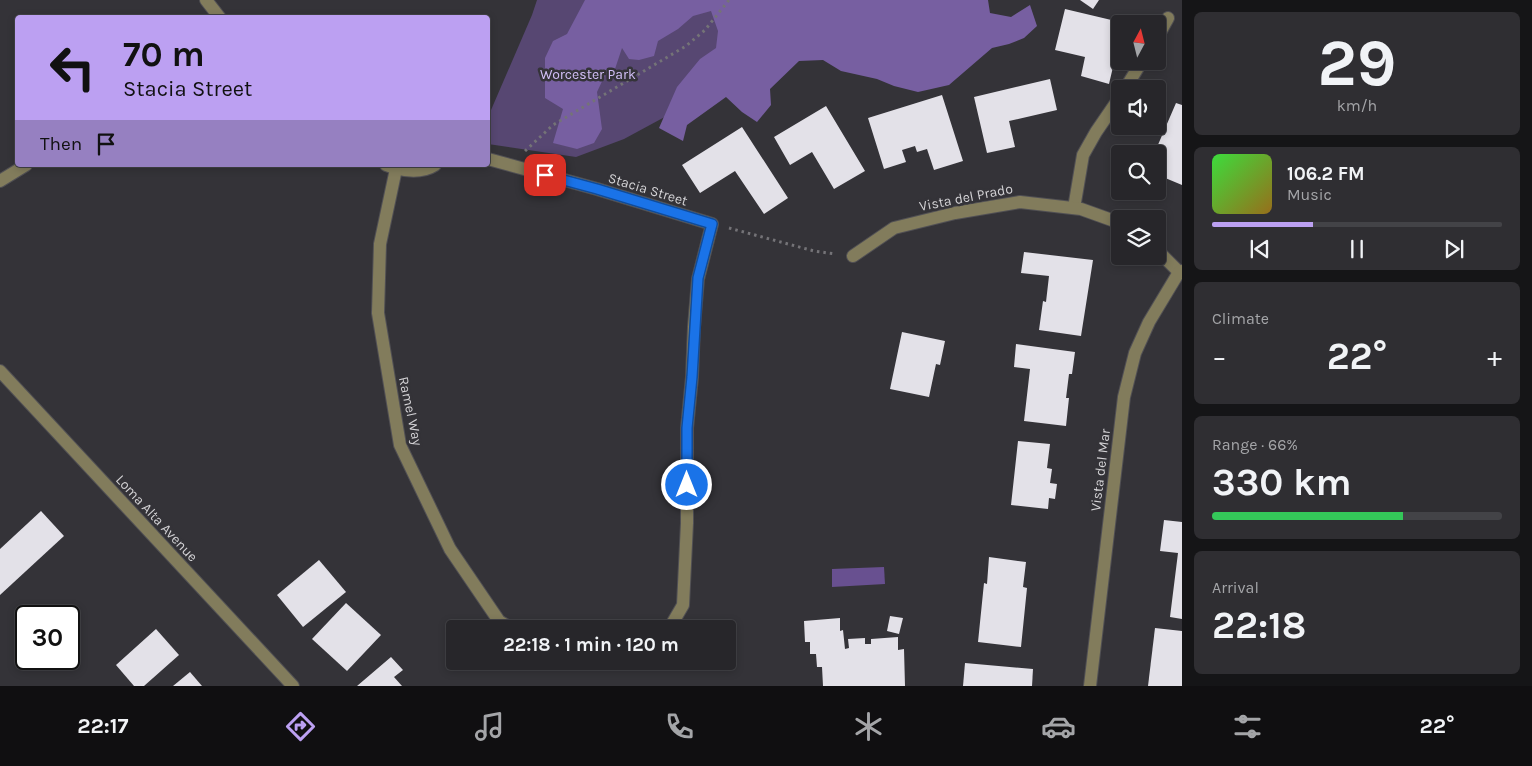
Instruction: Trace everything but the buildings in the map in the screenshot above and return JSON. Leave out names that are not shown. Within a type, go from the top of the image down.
[{"type":"street","points":[[206,0],[218,15]]},
{"type":"street","points":[[1166,22],[1168,18]]},
{"type":"street","points":[[1074,208],[1083,155],[1111,110]]},
{"type":"street","name":"Stacia Street","points":[[490,160],[597,189],[712,224]]},
{"type":"street","points":[[0,181],[23,167]]},
{"type":"street","points":[[391,167],[415,171],[432,167]]},
{"type":"street","name":"Ramel Way","points":[[391,167],[380,244],[378,313],[400,445],[450,549],[498,620]]},
{"type":"street","name":"Vista del Prado","points":[[854,256],[894,228],[955,213],[1020,202],[1081,209],[1111,221]]},
{"type":"street","points":[[674,620],[682,605],[687,523],[687,428],[698,278],[712,224]]},
{"type":"street","points":[[1166,258],[1181,271]]},
{"type":"street","name":"Vista del Mar","points":[[1090,686],[1124,397],[1135,353],[1149,322],[1181,271]]},
{"type":"street","name":"Loma Alta Avenue","points":[[0,371],[292,686]]},
{"type":"path","points":[[511,166],[531,144],[553,125],[686,46],[705,30],[729,0]]},
{"type":"path","points":[[712,224],[814,251],[854,256]]},
{"type":"green space","name":"Worcester Park","points":[[537,0],[846,0],[746,73],[624,139],[576,157],[490,144],[490,112]]},
{"type":"green space","points":[[585,0],[988,0],[990,13],[1011,17],[1030,5],[1037,26],[1024,38],[992,48],[949,85],[918,92],[894,86],[877,79],[841,71],[823,60],[799,61],[770,89],[771,105],[757,122],[742,112],[726,97],[687,125],[683,141],[659,128],[677,87],[700,59],[716,48],[718,31],[711,11],[693,16],[678,29],[658,41],[654,56],[639,60],[629,59],[622,48],[615,69],[605,75],[597,92],[602,129],[594,143],[577,149],[553,143],[563,109],[545,98],[545,58],[553,41],[567,34]]},
{"type":"shaded area","points":[[884,567],[885,584],[832,587],[832,569]]},
{"type":"route","points":[[545,175],[712,224],[698,278],[687,428],[687,485]]}]
